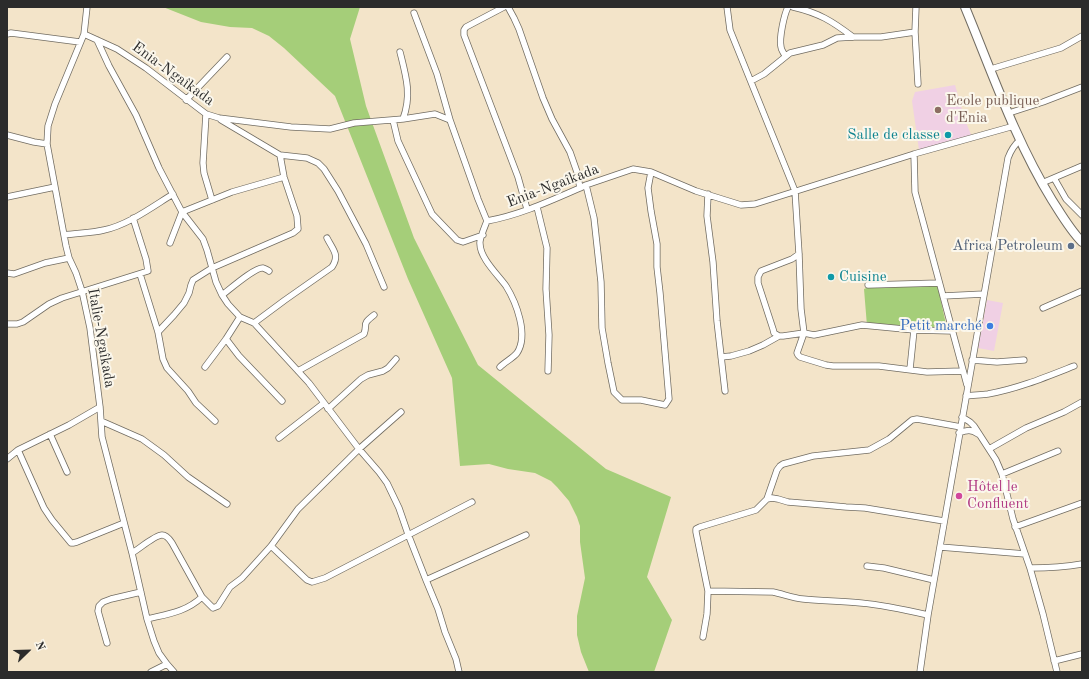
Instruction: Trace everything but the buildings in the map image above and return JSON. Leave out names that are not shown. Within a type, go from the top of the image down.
[{"type":"highway","points":[[965,7],[1020,140],[1042,184],[1061,214],[1082,242]]},
{"type":"street","name":"Italie-Ngaîkada","points":[[87,7],[84,34],[55,104],[48,126],[47,144],[69,258],[82,291],[90,328],[100,407],[102,438],[132,553],[147,619],[154,641],[160,653],[174,672]]},
{"type":"street","points":[[504,7],[466,26],[464,35],[518,177],[526,210]]},
{"type":"street","points":[[508,7],[516,23],[543,98],[552,119],[570,152],[577,172],[580,188]]},
{"type":"street","points":[[727,7],[730,30],[795,192],[804,333],[797,353],[798,355],[800,357],[833,366],[880,366],[928,372],[963,371]]},
{"type":"street","points":[[785,56],[780,46],[785,13],[788,7]]},
{"type":"street","points":[[793,7],[805,10],[834,22],[853,37]]},
{"type":"street","points":[[916,7],[915,32],[918,84]]},
{"type":"street","points":[[414,13],[437,74],[450,120],[487,221],[479,243],[481,251],[492,270],[506,286],[520,320],[522,333],[521,345],[516,354],[500,367]]},
{"type":"street","points":[[751,81],[790,53],[797,50],[823,46],[837,38],[881,37],[915,32]]},
{"type":"street","points":[[7,34],[11,33],[80,42]]},
{"type":"street","name":"Enia-Ngaîkada","points":[[84,34],[117,49],[146,68],[206,114],[219,118],[291,127],[330,129],[354,123],[403,119],[435,114],[450,120]]},
{"type":"street","points":[[991,69],[1061,48],[1082,36]]},
{"type":"street","points":[[97,40],[109,66],[136,115],[159,168],[182,212],[203,239],[208,250],[216,282],[222,295],[240,317],[254,323],[298,371],[328,408],[358,449],[387,483],[399,508],[438,609],[456,660],[458,672]]},
{"type":"street","points":[[400,52],[408,92],[407,108],[403,119]]},
{"type":"street","points":[[186,100],[227,57]]},
{"type":"street","points":[[1008,113],[1043,102],[1082,87]]},
{"type":"street","points":[[206,114],[203,163],[204,173],[212,200]]},
{"type":"street","points":[[219,118],[280,155],[307,158],[318,163],[324,169],[338,191],[366,244],[384,287]]},
{"type":"street","points":[[393,120],[398,141],[432,214],[457,240],[463,242],[483,235]]},
{"type":"street","name":"Enia-Ngaîkada","points":[[487,221],[504,218],[537,207],[586,184],[633,169],[651,172],[696,191],[741,205],[755,204],[914,154],[1014,126]]},
{"type":"street","points":[[7,135],[47,144]]},
{"type":"street","points":[[920,672],[928,615],[960,427],[1008,158],[1010,151],[1020,140]]},
{"type":"street","points":[[914,154],[915,192],[968,388]]},
{"type":"street","points":[[158,332],[184,303],[193,280],[212,268],[293,233],[298,228],[297,216],[284,178],[280,155]]},
{"type":"street","points":[[1042,184],[1082,166]]},
{"type":"street","points":[[586,184],[594,218],[601,282],[602,328],[614,392],[622,400],[641,400],[665,405],[669,399],[660,293],[656,267],[657,244],[648,188],[651,172]]},
{"type":"street","points":[[170,242],[182,212],[232,192],[284,178]]},
{"type":"street","points":[[1054,178],[1066,199],[1082,215]]},
{"type":"street","points":[[7,197],[55,187]]},
{"type":"street","points":[[64,235],[104,230],[133,218],[173,194]]},
{"type":"street","points":[[708,194],[708,216],[725,391]]},
{"type":"street","points":[[537,207],[547,248],[546,289],[549,335],[548,371]]},
{"type":"street","points":[[7,324],[17,324],[23,322],[49,304],[62,298],[148,271],[133,218]]},
{"type":"street","points":[[254,323],[332,267],[336,261],[336,255],[327,238]]},
{"type":"street","points":[[779,336],[772,329],[758,283],[758,277],[761,271],[787,261],[799,254]]},
{"type":"street","points":[[7,274],[14,274],[45,263],[69,258]]},
{"type":"street","points":[[222,295],[249,274],[263,268],[268,271]]},
{"type":"street","points":[[140,274],[158,332],[167,368],[178,379],[196,403],[215,421]]},
{"type":"street","points":[[868,285],[939,283]]},
{"type":"street","points":[[1043,308],[1082,291]]},
{"type":"street","points":[[943,296],[984,294]]},
{"type":"street","points":[[298,371],[364,334],[365,324],[374,315]]},
{"type":"street","points":[[205,367],[240,317]]},
{"type":"street","points":[[721,357],[749,351],[764,345],[779,336],[804,333],[814,335],[862,325],[914,330],[952,331]]},
{"type":"street","points":[[910,369],[914,330]]},
{"type":"street","points":[[226,339],[238,356],[282,401]]},
{"type":"street","points":[[328,408],[361,379],[368,375],[383,371],[396,359]]},
{"type":"street","points":[[972,360],[997,362],[1024,360]]},
{"type":"street","points":[[966,396],[987,394],[1014,387],[1045,378],[1074,366]]},
{"type":"street","points":[[989,449],[1026,428],[1064,412],[1082,402]]},
{"type":"street","points":[[279,438],[324,403]]},
{"type":"street","points":[[7,459],[18,450],[100,407]]},
{"type":"street","points":[[132,553],[156,537],[163,535],[166,536],[172,543],[202,597],[213,608],[216,608],[230,587],[242,578],[271,546],[298,508],[358,449],[401,412]]},
{"type":"street","points":[[962,417],[974,426],[996,460],[1002,474],[1015,526],[1030,568],[1043,614],[1057,672]]},
{"type":"street","points":[[703,637],[707,614],[708,591],[696,529],[756,510],[767,499],[777,470],[783,464],[813,456],[869,450],[889,439],[912,420],[960,427]]},
{"type":"street","points":[[101,421],[142,439],[164,455],[188,477],[227,504]]},
{"type":"street","points":[[959,433],[972,430],[978,434]]},
{"type":"street","points":[[50,434],[67,472]]},
{"type":"street","points":[[18,450],[44,508],[71,543],[124,523]]},
{"type":"street","points":[[1002,474],[1058,451]]},
{"type":"street","points":[[767,499],[772,498],[788,502],[866,508],[944,521]]},
{"type":"street","points":[[271,546],[307,580],[312,582],[325,578],[472,502]]},
{"type":"street","points":[[1015,526],[1082,503]]},
{"type":"street","points":[[426,580],[526,535]]},
{"type":"street","points":[[940,547],[1025,554]]},
{"type":"street","points":[[1030,568],[1061,567],[1082,564]]},
{"type":"street","points":[[867,566],[884,568],[934,580]]},
{"type":"street","points":[[708,591],[778,593],[802,599],[861,603],[891,607],[928,615]]},
{"type":"street","points":[[107,643],[98,611],[99,606],[103,602],[141,592]]},
{"type":"street","points":[[147,619],[182,610],[194,604],[202,597]]},
{"type":"street","points":[[1054,661],[1082,654]]},
{"type":"street","points":[[150,672],[167,664]]},
{"type":"shaded area","name":"Ecole publique d'Enia","points":[[955,85],[965,120],[972,137],[919,150],[912,101],[915,92]]},
{"type":"shaded area","name":"Petit marché","points":[[987,300],[1003,303],[994,351],[978,348]]},
{"type":"green space","points":[[163,7],[360,7],[350,39],[366,106],[414,238],[478,365],[606,469],[671,497],[647,577],[672,620],[654,672],[589,672],[581,652],[577,635],[577,616],[585,578],[580,542],[580,526],[569,501],[557,487],[551,481],[535,473],[508,469],[489,464],[460,466],[452,378],[408,279],[335,96],[284,48],[269,36],[252,28],[230,27],[201,22]]},
{"type":"green space","points":[[937,283],[947,329],[867,326],[864,289],[876,284]]},
{"type":"place","name":"Ecole publique d'Enia","points":[[938,110]]},
{"type":"place","name":"Salle de classe","points":[[948,135]]},
{"type":"place","name":"Africa Petroleum","points":[[1071,246]]},
{"type":"place","name":"Cuisine","points":[[831,277]]},
{"type":"place","name":"Petit marché","points":[[990,326]]},
{"type":"place","name":"Hôtel le Confluent","points":[[959,496]]}]
